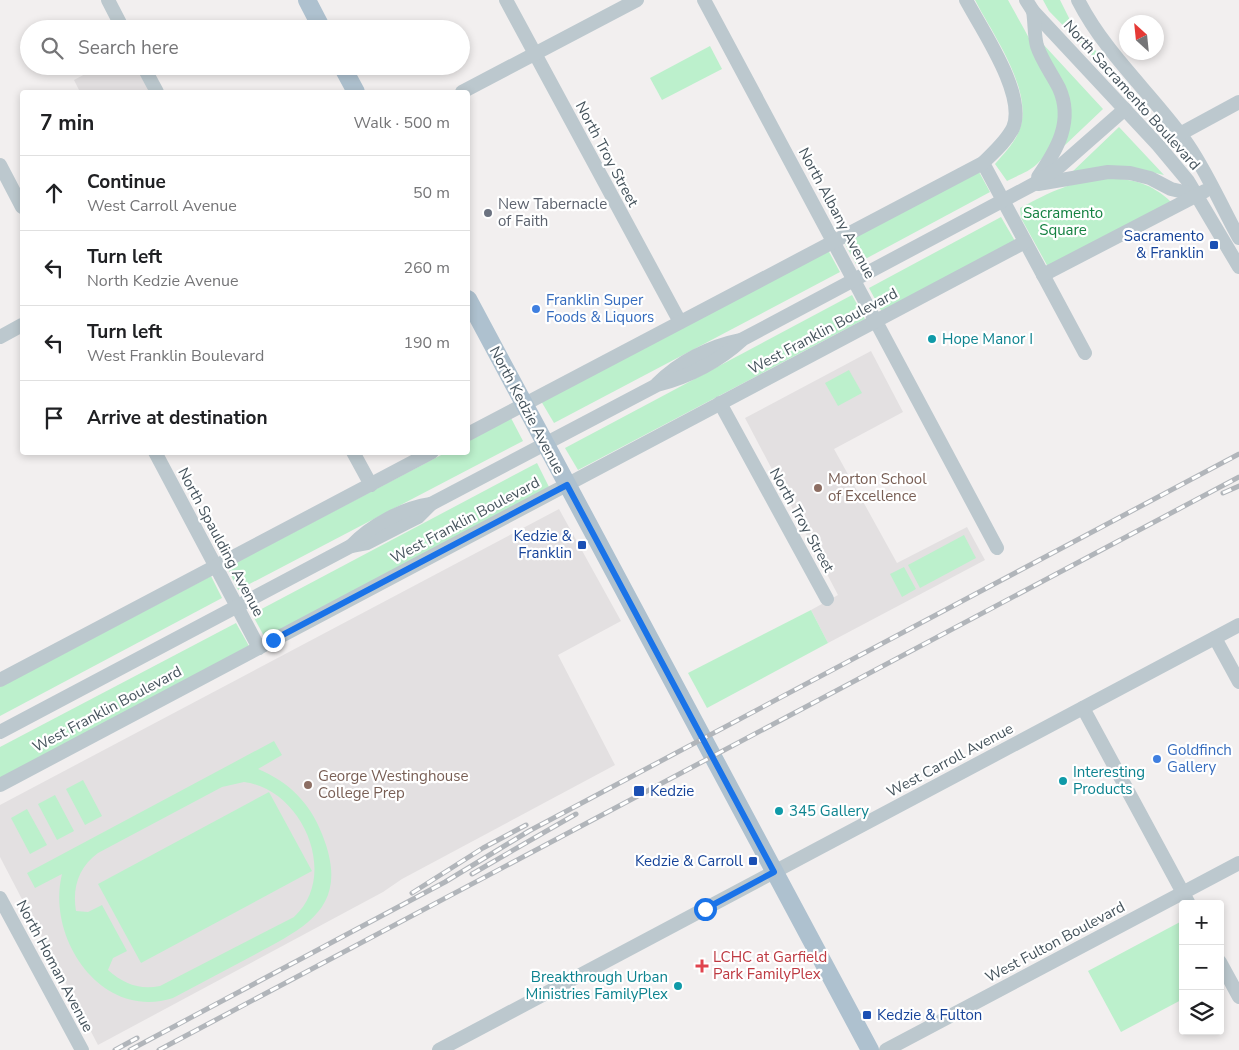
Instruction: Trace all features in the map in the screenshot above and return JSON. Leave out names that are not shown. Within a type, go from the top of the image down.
[{"type":"main road","points":[[307,0],[317,20]]},
{"type":"main road","points":[[347,75],[355,90]]},
{"type":"main road","name":"North Kedzie Avenue","points":[[470,303],[870,1050]]},
{"type":"street","points":[[108,0],[118,20]]},
{"type":"street","name":"North Troy Street","points":[[506,0],[680,322]]},
{"type":"street","points":[[466,90],[638,0]]},
{"type":"street","name":"North Albany Avenue","points":[[704,0],[997,548]]},
{"type":"street","points":[[470,433],[983,163],[1004,142],[1014,127],[1016,109],[1013,87],[966,0]]},
{"type":"street","name":"North Sacramento Boulevard","points":[[1078,0],[1090,25],[1115,58],[1180,134],[1239,238]]},
{"type":"street","points":[[1030,6],[1037,45],[1059,88],[1065,113],[1062,134],[1057,148],[1034,184]]},
{"type":"street","name":"North Sacramento Boulevard","points":[[1030,6],[1158,145],[1197,195],[1239,267]]},
{"type":"street","points":[[148,75],[156,90]]},
{"type":"street","points":[[1180,134],[1239,102]]},
{"type":"street","name":"West Franklin Boulevard","points":[[0,732],[351,546],[362,534],[413,507],[431,504],[657,384],[670,370],[721,344],[742,339],[1003,202],[1059,167],[1125,109]]},
{"type":"street","points":[[983,163],[1085,353]]},
{"type":"street","points":[[0,164],[20,202]]},
{"type":"street","points":[[1034,184],[1108,172],[1130,173],[1150,178],[1171,189],[1197,195]]},
{"type":"street","points":[[1043,275],[1212,188]]},
{"type":"street","name":"West Franklin Boulevard","points":[[0,785],[1025,242]]},
{"type":"street","points":[[0,337],[20,326]]},
{"type":"street","name":"North Troy Street","points":[[720,403],[827,599]]},
{"type":"street","name":"North Spaulding Avenue","points":[[157,455],[259,648]]},
{"type":"street","points":[[355,455],[371,485]]},
{"type":"street","points":[[0,680],[426,455]]},
{"type":"street","name":"West Carroll Avenue","points":[[439,1050],[1239,625]]},
{"type":"street","points":[[1215,638],[1239,682]]},
{"type":"street","points":[[1083,708],[1186,898]]},
{"type":"street","name":"West Fulton Boulevard","points":[[886,1050],[1186,898],[1239,863]]},
{"type":"street","name":"North Homan Avenue","points":[[0,898],[78,1049]]},
{"type":"street","points":[[1224,969],[1239,997]]},
{"type":"shaded area","points":[[83,75],[141,75],[149,90],[79,90],[74,80]]},
{"type":"shaded area","name":"Morton School of Excellence","points":[[871,351],[903,412],[834,449],[897,563],[967,527],[985,560],[828,643],[811,610],[838,595],[745,418]]},
{"type":"shaded area","name":"George Westinghouse College Prep","points":[[559,509],[621,621],[558,655],[615,765],[98,1045],[0,857],[0,805]]},
{"type":"green space","name":"Sacramento Square","points":[[975,0],[1008,0],[1041,61],[1056,96],[1059,112],[1059,124],[1056,135],[1045,156],[1030,169],[1007,181],[995,164],[1017,136],[1023,110],[1015,77],[1000,44]]},
{"type":"green space","points":[[1043,0],[1060,0],[1073,26],[1130,88],[1127,91],[1049,11]]},
{"type":"green space","points":[[1042,43],[1103,109],[1064,146],[1070,113]]},
{"type":"green space","points":[[710,46],[722,69],[662,100],[650,78]]},
{"type":"green space","name":"Sacramento Square","points":[[1119,127],[1164,175],[1143,170],[1071,173]]},
{"type":"green space","points":[[978,170],[990,192],[856,264],[844,242]]},
{"type":"green space","name":"Sacramento Square","points":[[1107,178],[1133,181],[1149,186],[1171,202],[1048,267],[1021,218],[1020,208],[1062,188],[1082,182]]},
{"type":"green space","points":[[1001,217],[1015,241],[882,312],[869,288]]},
{"type":"green space","points":[[828,250],[840,272],[554,423],[541,401]]},
{"type":"green space","points":[[852,295],[865,319],[578,470],[565,448]]},
{"type":"green space","points":[[849,370],[862,393],[838,406],[825,383]]},
{"type":"green space","points":[[511,418],[523,441],[238,590],[227,567],[441,455],[470,455],[470,440]]},
{"type":"green space","points":[[537,463],[549,487],[265,638],[252,614]]},
{"type":"green space","points":[[964,535],[976,558],[920,588],[908,565]]},
{"type":"green space","points":[[904,567],[916,589],[902,597],[890,574]]},
{"type":"green space","points":[[211,576],[222,598],[0,716],[0,687]]},
{"type":"green space","points":[[811,610],[828,643],[707,708],[688,673]]},
{"type":"green space","points":[[236,623],[249,646],[0,779],[0,747]]},
{"type":"green space","points":[[274,741],[282,755],[258,769],[289,787],[305,803],[322,834],[330,859],[331,879],[327,896],[319,911],[307,923],[291,934],[173,998],[147,1002],[123,997],[102,986],[84,969],[71,947],[62,924],[59,899],[62,874],[35,888],[27,873]],"holes":[[[244,782],[265,788],[283,800],[297,817],[308,836],[314,858],[314,879],[307,899],[294,917],[160,986],[145,987],[132,985],[108,970],[113,958],[127,951],[102,905],[88,912],[76,911],[75,894],[78,878],[91,859],[98,853],[222,787]]]},
{"type":"green space","points":[[83,780],[102,816],[85,825],[66,789]]},
{"type":"green space","points":[[269,792],[312,871],[141,963],[98,884]]},
{"type":"green space","points":[[55,795],[74,831],[57,840],[38,804]]},
{"type":"green space","points":[[27,809],[47,845],[30,854],[11,818]]},
{"type":"green space","points":[[1179,923],[1179,1001],[1121,1032],[1088,971]]},
{"type":"railway","points":[[130,1050],[445,882],[529,831],[1239,454]]},
{"type":"railway","points":[[159,1050],[1239,477]]},
{"type":"railway","points":[[1223,493],[1239,486]]},
{"type":"railway","points":[[472,874],[576,814]]},
{"type":"railway","points":[[412,893],[483,848],[526,825]]},
{"type":"railway","points":[[115,1050],[137,1038]]},
{"type":"place","name":"New Tabernacle of Faith","points":[[488,213]]},
{"type":"place","name":"Sacramento & Franklin","points":[[1214,245]]},
{"type":"place","name":"Franklin Super Foods & Liquors","points":[[536,309]]},
{"type":"place","name":"Hope Manor I","points":[[932,339]]},
{"type":"place","name":"Morton School of Excellence","points":[[818,488]]},
{"type":"place","name":"Kedzie & Franklin","points":[[582,545]]},
{"type":"place","name":"Goldfinch Gallery","points":[[1157,759]]},
{"type":"place","name":"Interesting Products","points":[[1063,781]]},
{"type":"place","name":"George Westinghouse College Prep","points":[[308,785]]},
{"type":"place","name":"Kedzie","points":[[639,791]]},
{"type":"place","name":"345 Gallery","points":[[779,811]]},
{"type":"place","name":"Kedzie & Carroll","points":[[753,861]]},
{"type":"place","name":"LCHC at Garfield Park FamilyPlex","points":[[702,966]]},
{"type":"place","name":"Breakthrough Urban Ministries FamilyPlex","points":[[678,986]]},
{"type":"place","name":"Kedzie & Fulton","points":[[867,1015]]},
{"type":"route","points":[[273,640],[567,485],[774,872],[705,909]]}]
